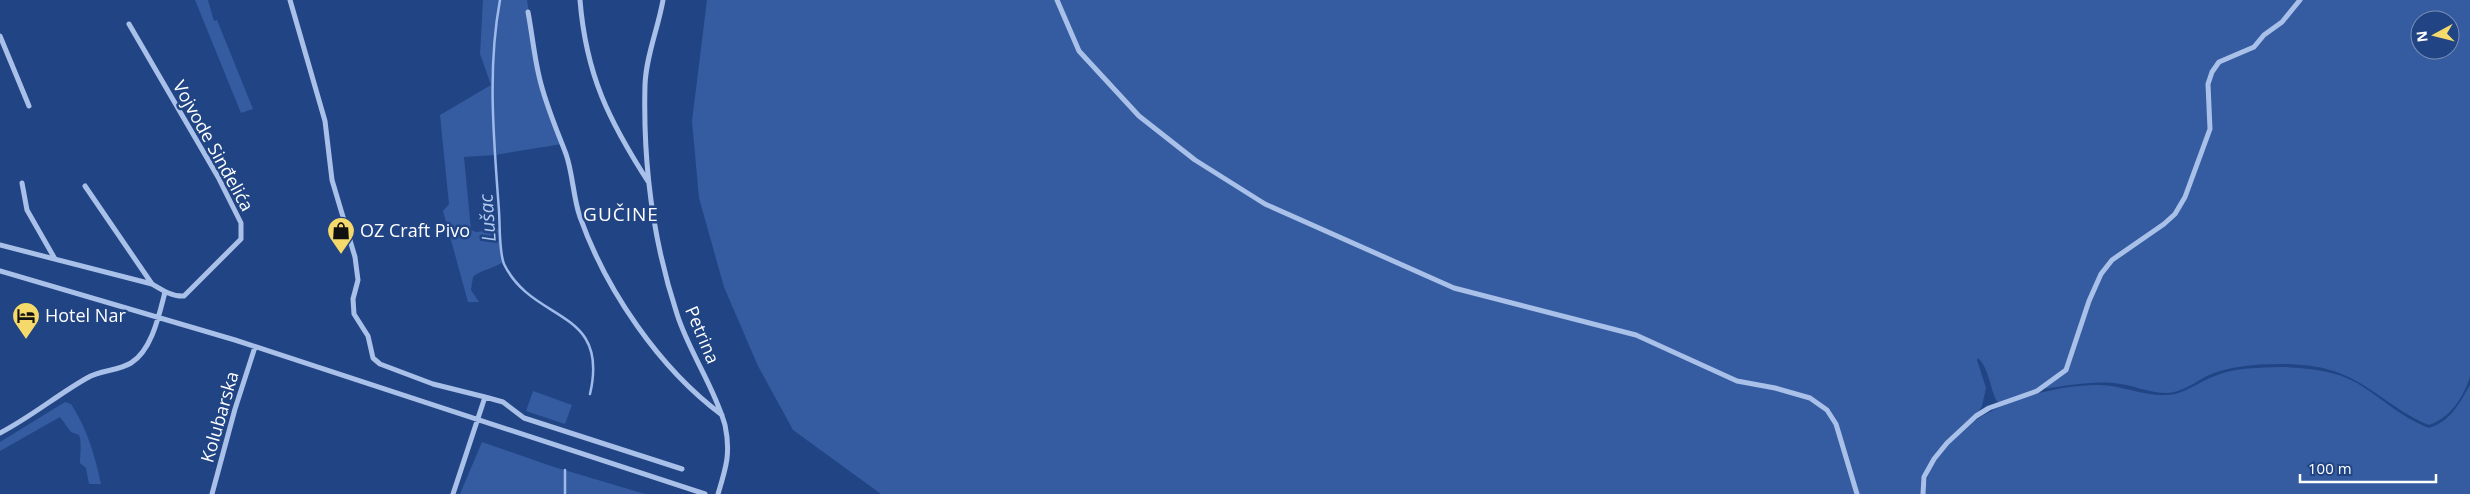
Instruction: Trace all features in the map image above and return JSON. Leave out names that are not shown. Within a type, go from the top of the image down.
[{"type":"street","points":[[290,0],[325,121],[332,180],[355,257],[358,280],[353,299],[354,314],[368,336],[373,358],[380,364],[433,384],[503,402],[524,418],[682,469]]},
{"type":"street","name":"Petrina","points":[[580,0],[582,29],[590,64],[601,97],[616,130],[649,183]]},
{"type":"street","name":"Petrina","points":[[663,0],[650,48],[645,84],[649,183],[655,228],[677,314],[722,415],[728,440],[728,461],[718,494]]},
{"type":"street","points":[[1057,0],[1079,51],[1139,116],[1195,160],[1265,204],[1454,288],[1636,335],[1737,380],[1810,398],[1827,410],[1836,424],[1857,494]]},
{"type":"street","points":[[1923,494],[1924,477],[1934,459],[1947,443],[1976,416],[1989,408],[2037,390],[2066,370],[2089,300],[2101,274],[2112,260],[2164,224],[2175,214],[2185,197],[2210,129],[2208,84],[2212,72],[2219,62],[2254,47],[2264,36],[2282,22],[2300,0]]},
{"type":"street","points":[[528,12],[539,76],[554,127],[567,155],[579,214],[591,245],[610,282],[643,332],[684,382],[722,415]]},
{"type":"street","name":"Vojvode Sinđelića","points":[[129,24],[218,177],[241,223],[242,239],[184,296],[165,292]]},
{"type":"street","points":[[0,36],[29,106]]},
{"type":"street","points":[[22,183],[27,210],[56,260]]},
{"type":"street","points":[[85,186],[152,284]]},
{"type":"street","points":[[0,245],[152,284],[165,292],[158,318],[145,347],[131,363],[89,376],[23,421],[0,433]]},
{"type":"street","points":[[0,270],[256,347],[478,418],[705,494]]},
{"type":"street","name":"Kolubarska","points":[[212,494],[235,410],[256,347]]},
{"type":"street","points":[[453,494],[485,397]]},
{"type":"shaded area","points":[[195,0],[208,0],[214,21],[217,20],[253,109],[241,113]]},
{"type":"shaded area","points":[[483,0],[527,0],[539,76],[562,144],[495,155],[464,157],[471,230],[476,232],[500,229],[503,262],[473,277],[471,290],[479,302],[468,302],[443,211],[449,204],[440,115],[491,85],[480,54]]},
{"type":"shaded area","points":[[707,0],[1055,0],[1078,52],[1139,116],[1195,161],[1264,205],[1454,289],[1636,336],[1736,382],[1775,389],[1809,399],[1826,410],[1835,424],[1856,494],[881,494],[793,430],[758,366],[724,287],[699,198],[692,121]]},
{"type":"shaded area","points":[[1058,0],[2299,0],[2281,21],[2254,46],[2218,61],[2211,71],[2208,129],[2183,196],[2174,214],[2164,223],[2111,259],[2100,273],[2065,369],[2038,388],[1999,403],[1994,396],[1986,369],[1978,358],[1986,388],[1982,406],[1976,416],[1927,467],[1922,494],[1859,494],[1838,423],[1810,397],[1737,379],[1637,333],[1454,287],[1265,203],[1196,159],[1140,115],[1080,50]]},
{"type":"shaded area","points":[[2302,0],[2470,0],[2470,377],[2464,392],[2455,406],[2437,422],[2429,425],[2416,419],[2368,388],[2343,375],[2318,367],[2303,365],[2272,364],[2226,369],[2178,391],[2165,393],[2152,392],[2120,384],[2104,383],[2078,384],[2042,389],[2067,371],[2090,301],[2102,274],[2113,261],[2176,215],[2211,129],[2210,84],[2213,72],[2220,63],[2255,48]]},
{"type":"shaded area","points":[[2248,368],[2301,368],[2339,375],[2357,383],[2409,418],[2429,428],[2443,421],[2454,411],[2470,385],[2470,494],[1925,494],[1931,468],[1945,446],[1965,427],[1990,412],[2018,400],[2046,391],[2074,386],[2099,385],[2149,394],[2166,395],[2185,391],[2215,376],[2231,371]]},
{"type":"shaded area","points":[[533,391],[572,405],[565,424],[526,411]]},
{"type":"shaded area","points":[[65,402],[71,404],[86,432],[101,484],[89,484],[86,468],[80,463],[81,445],[79,435],[71,432],[60,417],[0,451],[0,442]]},
{"type":"shaded area","points":[[482,442],[551,466],[645,494],[460,494]]},
{"type":"waterway","name":"Lušac","points":[[500,0],[494,53],[493,106],[502,259],[517,283],[532,297],[579,330],[589,345],[593,366],[590,394]]},
{"type":"waterway","name":"Lušac","points":[[565,470],[565,494]]},
{"type":"place","name":"OZ Craft Pivo","points":[[341,255]]},
{"type":"place","name":"Hotel Nar","points":[[26,340]]},
{"type":"district","name":"GUČINE","points":[[621,214]]}]
